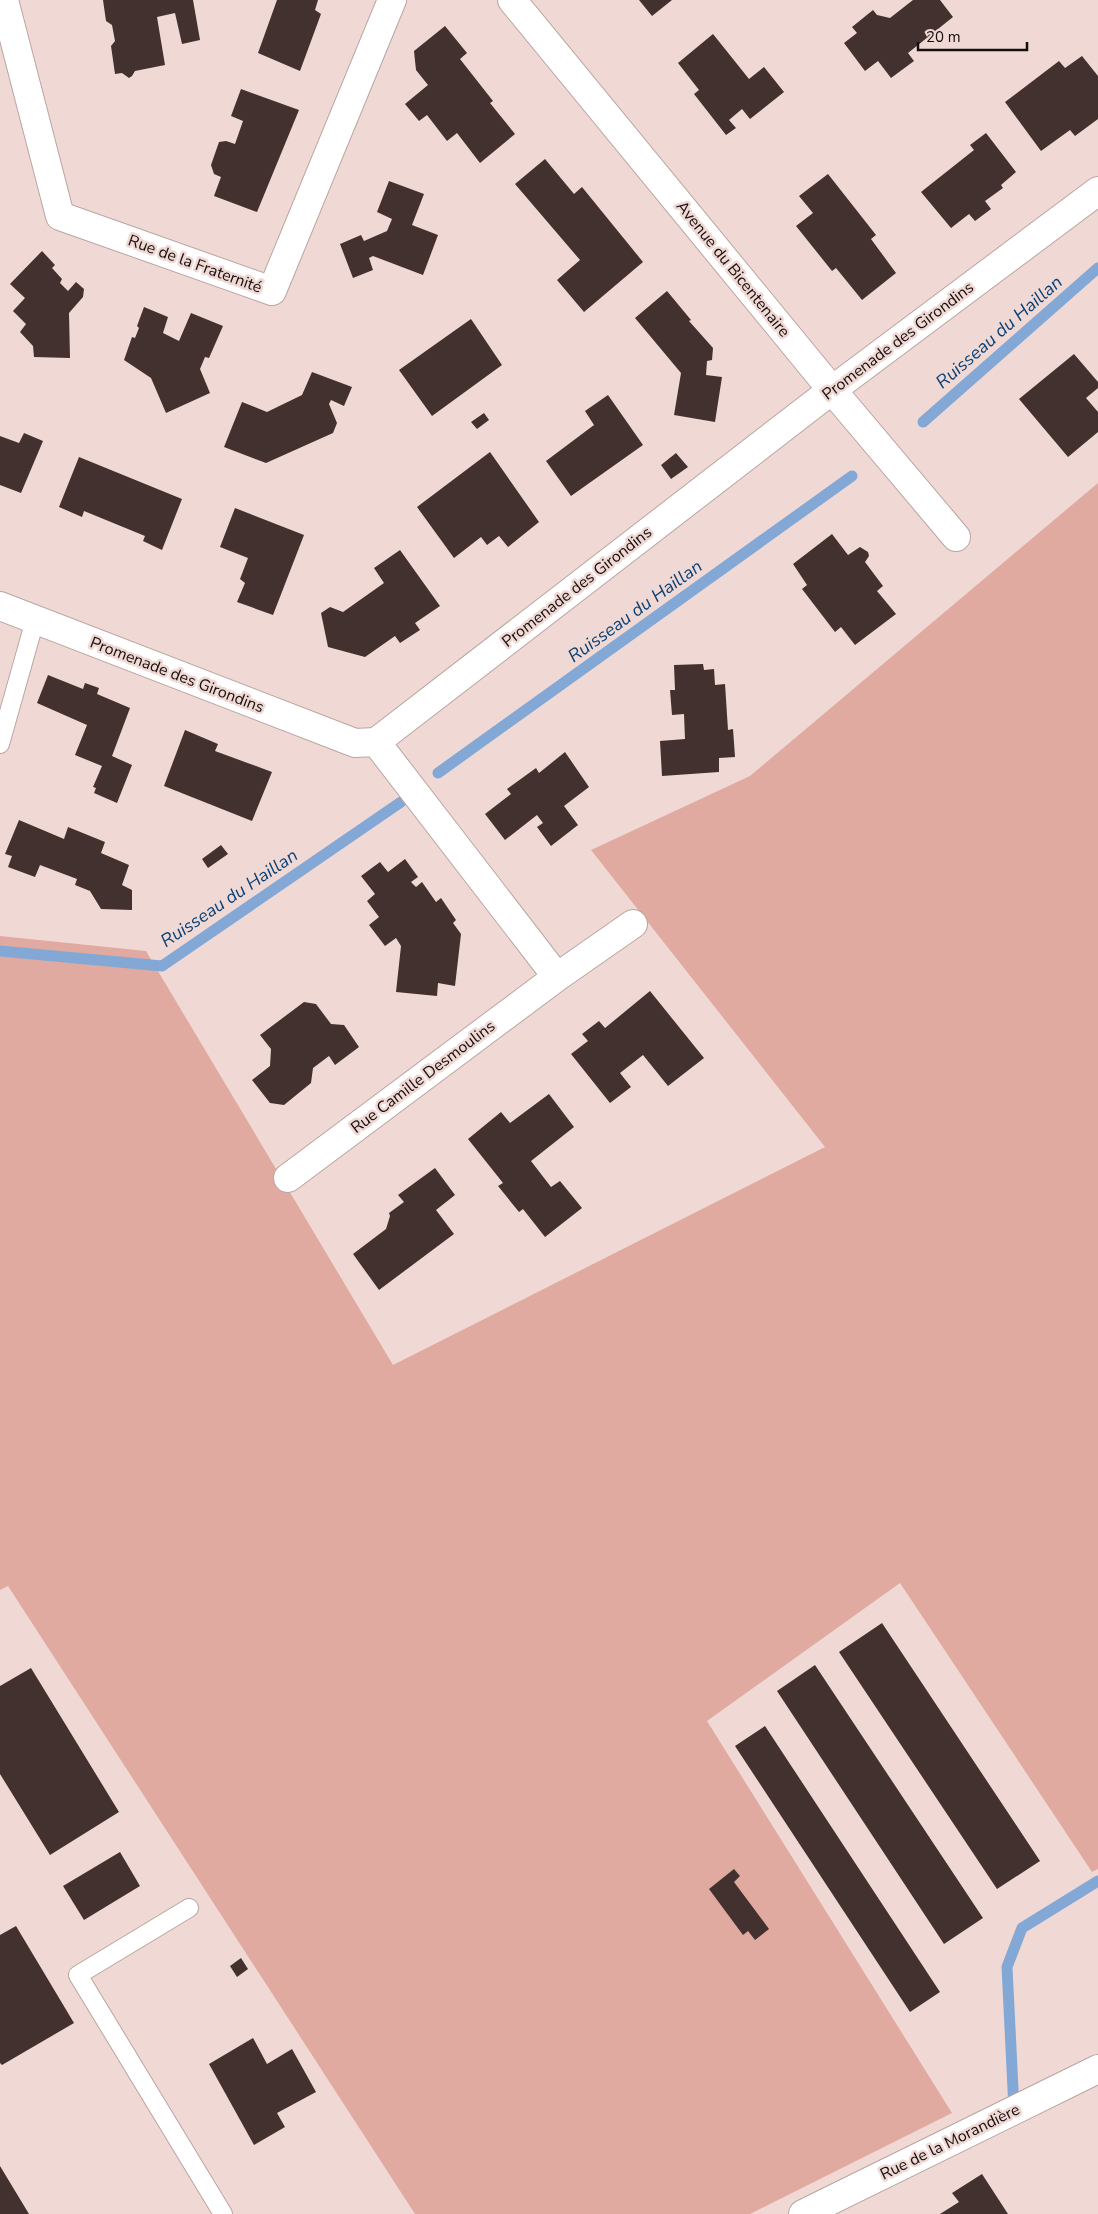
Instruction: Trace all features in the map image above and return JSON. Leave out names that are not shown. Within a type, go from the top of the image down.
[{"type":"street","name":"Rue de la Fraternité","points":[[4,0],[60,216],[272,292],[392,0]]},
{"type":"street","name":"Avenue du Bicentenaire","points":[[512,0],[832,390],[956,537]]},
{"type":"street","name":"Promenade des Girondins","points":[[0,606],[355,743],[376,742],[832,390],[1098,191]]},
{"type":"street","points":[[376,742],[557,977]]},
{"type":"street","name":"Rue Camille Desmoulins","points":[[288,1178],[557,977],[633,924]]},
{"type":"street","name":"Rue de la Morandière","points":[[803,2214],[1098,2070]]},
{"type":"lane","points":[[0,744],[35,620]]},
{"type":"lane","points":[[189,1908],[78,1975],[223,2214]]},
{"type":"shaded area","points":[[1098,483],[1098,1869],[1092,1872],[900,1583],[707,1721],[952,2113],[750,2214],[415,2214],[8,1586],[0,1590],[0,936],[146,951],[393,1365],[825,1147],[591,850],[750,776]]},
{"type":"building","points":[[103,0],[193,0],[200,40],[182,44],[175,13],[157,17],[165,65],[135,71],[129,78],[122,73],[115,74],[111,46],[115,41],[112,25],[106,21]]},
{"type":"building","points":[[277,0],[318,0],[315,10],[321,14],[300,71],[258,53]]},
{"type":"building","points":[[639,0],[672,0],[652,16]]},
{"type":"building","points":[[913,0],[940,0],[953,17],[908,53],[914,61],[891,78],[878,61],[865,71],[844,43],[857,33],[852,27],[873,10],[877,15],[890,18]]},
{"type":"building","points":[[445,26],[467,53],[460,59],[493,101],[490,103],[515,134],[480,163],[457,133],[447,141],[427,115],[419,121],[405,104],[428,85],[416,70],[414,51]]},
{"type":"building","points":[[713,34],[749,79],[764,67],[784,92],[750,119],[742,109],[729,120],[736,128],[726,135],[694,94],[699,90],[678,63]]},
{"type":"building","points":[[1082,56],[1098,76],[1098,119],[1075,136],[1070,130],[1041,151],[1005,102],[1059,61],[1065,68]]},
{"type":"building","points":[[241,89],[299,110],[257,212],[214,196],[221,177],[214,174],[211,165],[219,142],[226,141],[235,144],[243,121],[231,116]]},
{"type":"building","points":[[986,133],[1016,172],[1001,185],[1003,188],[985,201],[991,209],[975,221],[969,214],[951,228],[921,192],[974,150],[970,145]]},
{"type":"building","points":[[545,159],[574,194],[582,187],[643,262],[584,312],[557,280],[580,260],[515,184]]},
{"type":"building","points":[[828,174],[876,235],[871,239],[896,273],[862,300],[836,268],[832,271],[796,226],[813,213],[799,196]]},
{"type":"building","points":[[389,181],[424,194],[412,225],[438,235],[423,275],[373,256],[369,258],[373,270],[353,278],[340,244],[361,235],[364,241],[387,231],[392,219],[377,212]]},
{"type":"building","points":[[42,251],[55,265],[52,268],[62,279],[60,283],[68,291],[76,282],[84,289],[83,297],[69,313],[70,358],[34,357],[33,346],[20,332],[26,324],[13,311],[25,298],[10,284]]},
{"type":"building","points":[[667,291],[691,320],[689,321],[713,348],[712,360],[707,361],[706,375],[722,377],[715,422],[674,415],[681,373],[635,318]]},
{"type":"building","points":[[144,307],[168,317],[163,333],[179,341],[191,313],[223,326],[209,358],[205,357],[200,369],[210,393],[166,413],[151,378],[124,360],[132,337],[135,338],[139,328],[137,326]]},
{"type":"building","points":[[471,319],[502,365],[432,416],[399,370]]},
{"type":"building","points":[[1074,354],[1098,382],[1098,388],[1086,398],[1098,412],[1098,432],[1068,457],[1019,399]]},
{"type":"building","points":[[312,372],[352,387],[344,406],[331,400],[329,404],[337,423],[333,433],[266,463],[224,447],[242,402],[267,412],[302,395]]},
{"type":"building","points":[[608,395],[643,445],[571,496],[546,461],[594,425],[585,411]]},
{"type":"building","points":[[484,413],[489,420],[477,429],[471,422]]},
{"type":"building","points":[[24,433],[43,441],[21,493],[0,485],[0,436],[19,443]]},
{"type":"building","points":[[490,452],[539,522],[508,547],[499,536],[487,545],[481,537],[454,558],[417,507]]},
{"type":"building","points":[[676,453],[688,467],[671,479],[661,465]]},
{"type":"building","points":[[79,457],[182,499],[162,550],[143,541],[145,536],[84,511],[82,517],[59,507]]},
{"type":"building","points":[[235,508],[304,535],[273,615],[237,602],[245,583],[240,579],[248,558],[220,547]]},
{"type":"building","points":[[832,534],[848,555],[860,547],[868,552],[869,556],[865,562],[883,586],[877,591],[896,614],[855,645],[841,627],[835,632],[802,589],[807,585],[793,564]]},
{"type":"building","points":[[400,550],[440,606],[415,623],[420,630],[400,643],[395,636],[365,657],[328,647],[321,613],[330,607],[343,612],[384,583],[374,568]]},
{"type":"building","points":[[703,664],[704,670],[714,669],[715,685],[725,684],[728,730],[733,729],[735,757],[719,758],[719,772],[662,776],[660,741],[685,739],[684,714],[672,715],[670,690],[675,690],[674,665]]},
{"type":"building","points":[[48,675],[83,689],[85,683],[99,688],[97,694],[130,708],[112,756],[132,765],[117,803],[94,793],[96,788],[93,787],[102,766],[75,755],[87,725],[37,703]]},
{"type":"building","points":[[185,730],[218,744],[215,751],[272,772],[252,821],[164,786]]},
{"type":"building","points":[[565,752],[589,787],[564,806],[578,825],[551,846],[537,827],[543,823],[537,815],[505,840],[485,814],[511,794],[507,789],[536,768],[539,773]]},
{"type":"building","points":[[19,820],[64,839],[68,827],[105,842],[101,853],[129,865],[122,885],[132,890],[132,910],[101,909],[90,891],[75,885],[77,879],[40,865],[35,877],[8,867],[12,856],[5,854]]},
{"type":"building","points":[[221,845],[228,854],[208,868],[202,859]]},
{"type":"building","points":[[405,859],[418,877],[411,882],[416,887],[422,882],[436,902],[441,898],[456,920],[453,923],[461,934],[455,986],[438,983],[437,996],[396,992],[401,946],[396,938],[385,946],[369,925],[379,917],[367,901],[375,894],[361,876],[380,862],[388,872]]},
{"type":"building","points":[[650,991],[704,1058],[668,1086],[643,1055],[620,1073],[631,1087],[610,1103],[571,1054],[588,1041],[582,1034],[599,1021],[605,1028]]},
{"type":"building","points":[[304,1002],[316,1004],[331,1024],[344,1025],[359,1047],[335,1065],[329,1056],[313,1068],[311,1083],[284,1105],[270,1103],[252,1080],[270,1066],[271,1049],[260,1035]]},
{"type":"building","points":[[549,1094],[574,1127],[531,1161],[551,1187],[560,1181],[582,1208],[545,1237],[523,1209],[519,1212],[498,1186],[503,1183],[468,1139],[501,1112],[510,1123]]},
{"type":"building","points":[[435,1168],[455,1195],[436,1210],[454,1234],[379,1290],[353,1254],[386,1229],[390,1216],[389,1213],[404,1202],[398,1195]]},
{"type":"building","points":[[882,1623],[1040,1861],[997,1889],[839,1652]]},
{"type":"building","points":[[815,1665],[983,1918],[944,1944],[777,1691]]},
{"type":"building","points":[[31,1668],[119,1812],[50,1855],[0,1774],[0,1686]]},
{"type":"building","points":[[765,1726],[940,1992],[910,2012],[735,1746]]},
{"type":"building","points":[[120,1852],[140,1886],[84,1920],[63,1886]]},
{"type":"building","points":[[734,1869],[740,1876],[734,1882],[769,1929],[755,1940],[748,1931],[743,1935],[709,1889]]},
{"type":"building","points":[[16,1926],[74,2023],[2,2065],[0,2063],[0,1935]]},
{"type":"building","points":[[241,1958],[248,1969],[237,1977],[230,1966]]},
{"type":"building","points":[[253,2038],[267,2064],[292,2049],[316,2092],[277,2113],[285,2127],[254,2145],[209,2064]]},
{"type":"building","points":[[0,2166],[29,2214],[0,2214]]},
{"type":"building","points":[[982,2174],[1008,2214],[940,2214],[959,2202],[952,2193]]},
{"type":"waterway","name":"Ruisseau du Haillan","points":[[923,422],[1098,268]]},
{"type":"waterway","name":"Ruisseau du Haillan","points":[[438,773],[852,476]]},
{"type":"waterway","name":"Ruisseau du Haillan","points":[[0,951],[162,966],[401,802]]},
{"type":"waterway","points":[[1014,2109],[1007,1967],[1022,1928],[1098,1881]]}]
